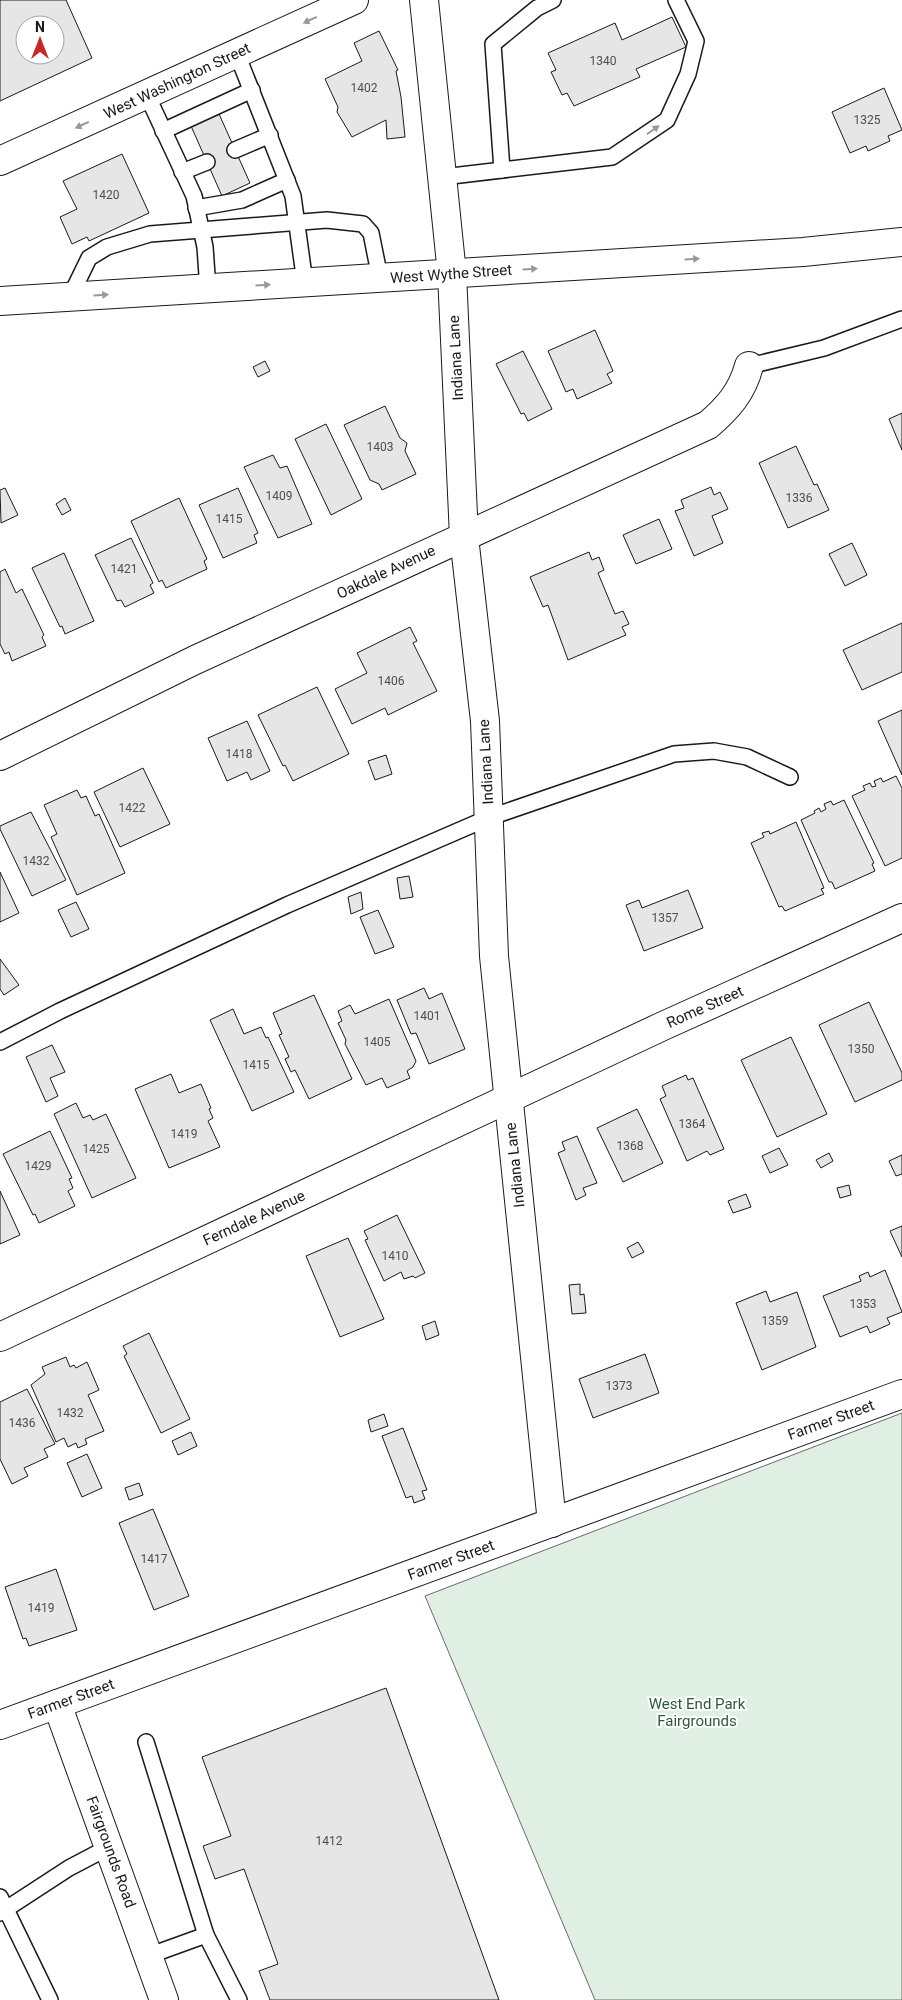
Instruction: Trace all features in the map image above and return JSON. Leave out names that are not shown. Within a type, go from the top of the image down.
[{"type":"street","name":"West Washington Street","points":[[0,161],[354,0]]},
{"type":"street","name":"Indiana Lane","points":[[424,0],[452,274],[464,537],[485,720],[494,956],[552,1523]]},
{"type":"street","name":"West Wythe Street","points":[[0,301],[803,252],[902,242]]},
{"type":"street","name":"Oakdale Avenue","points":[[0,756],[194,660],[708,425],[728,408],[745,381],[750,366]]},
{"type":"street","name":"Rome Street","points":[[508,1100],[902,918]]},
{"type":"street","name":"Ferndale Avenue","points":[[0,1337],[508,1100]]},
{"type":"street","name":"Farmer Street","points":[[0,1725],[902,1394]]},
{"type":"street","name":"Fairgrounds Road","points":[[57,1704],[164,2000]]},
{"type":"lane","points":[[502,170],[493,44],[538,8],[552,0]]},
{"type":"lane","points":[[443,177],[612,157],[667,120],[688,74],[696,41],[676,0]]},
{"type":"lane","points":[[237,54],[293,196],[305,282]]},
{"type":"lane","points":[[163,131],[252,90]]},
{"type":"lane","points":[[147,95],[194,196],[201,232],[208,288]]},
{"type":"lane","points":[[235,150],[270,135]]},
{"type":"lane","points":[[182,172],[207,162]]},
{"type":"lane","points":[[196,208],[242,200],[287,180]]},
{"type":"lane","points":[[70,297],[89,258],[107,247],[150,234],[201,232],[327,220],[363,224],[371,233],[380,278]]},
{"type":"lane","points":[[750,366],[824,348],[902,319]]},
{"type":"lane","points":[[0,1042],[60,1011],[287,905],[488,818],[674,754],[714,751],[747,757],[790,778]]},
{"type":"lane","points":[[146,1742],[206,1935],[239,2000]]},
{"type":"lane","points":[[50,2000],[3,1906],[109,1847]]},
{"type":"lane","points":[[148,1956],[206,1935]]},
{"type":"green space","name":"West End Park Fairgrounds","points":[[902,1413],[902,2000],[595,2000],[425,1596]]},
{"type":"building","points":[[0,0],[66,0],[92,58],[0,101]]},
{"type":"building","points":[[672,17],[686,47],[636,69],[640,77],[574,106],[567,93],[562,95],[551,72],[556,70],[548,53],[615,23],[622,40]]},
{"type":"building","points":[[379,31],[398,70],[396,71],[405,137],[387,139],[386,120],[352,137],[337,112],[338,107],[325,79],[362,61],[354,43]]},
{"type":"building","points":[[884,88],[902,130],[888,136],[890,141],[868,151],[866,146],[850,153],[832,112]]},
{"type":"building","points":[[219,114],[250,183],[222,196],[191,126]]},
{"type":"building","points":[[122,154],[149,213],[89,241],[87,237],[72,244],[60,217],[77,209],[63,181]]},
{"type":"building","points":[[595,330],[613,371],[607,374],[612,383],[577,399],[573,389],[566,392],[548,351]]},
{"type":"building","points":[[523,351],[552,409],[528,421],[524,413],[521,414],[496,364]]},
{"type":"building","points":[[265,361],[270,371],[258,377],[253,367]]},
{"type":"building","points":[[385,406],[400,438],[407,443],[405,451],[416,474],[382,490],[379,484],[370,480],[344,425]]},
{"type":"building","points":[[902,413],[902,450],[889,419]]},
{"type":"building","points":[[326,424],[362,499],[331,515],[295,439]]},
{"type":"building","points":[[796,446],[814,485],[817,484],[829,510],[788,528],[759,463]]},
{"type":"building","points":[[273,455],[280,468],[287,466],[312,524],[278,538],[244,467]]},
{"type":"building","points":[[711,487],[714,495],[720,492],[728,509],[712,516],[723,543],[694,556],[675,511],[684,508],[681,500]]},
{"type":"building","points":[[5,488],[18,515],[1,523],[0,490]]},
{"type":"building","points":[[238,488],[258,533],[254,535],[257,543],[223,558],[199,505]]},
{"type":"building","points":[[65,498],[71,510],[62,515],[56,504]]},
{"type":"building","points":[[179,498],[207,559],[204,561],[207,569],[166,588],[162,580],[159,582],[131,521]]},
{"type":"building","points":[[659,519],[672,549],[636,564],[623,535]]},
{"type":"building","points":[[131,538],[153,583],[150,585],[154,593],[125,607],[121,600],[117,601],[95,555]]},
{"type":"building","points":[[852,543],[867,575],[845,586],[829,554]]},
{"type":"building","points":[[589,552],[592,560],[599,557],[604,570],[598,573],[615,614],[623,611],[629,624],[622,627],[626,635],[568,660],[548,605],[543,607],[530,577]]},
{"type":"building","points":[[64,553],[94,621],[65,634],[32,568]]},
{"type":"building","points":[[5,569],[16,593],[22,589],[44,635],[42,637],[46,646],[12,661],[9,652],[5,654],[0,644],[0,572]]},
{"type":"building","points":[[902,623],[902,672],[862,690],[843,650]]},
{"type":"building","points":[[410,627],[417,641],[413,643],[437,691],[388,715],[385,708],[352,724],[335,689],[367,673],[357,653]]},
{"type":"building","points":[[317,687],[349,754],[293,781],[285,765],[283,766],[258,715]]},
{"type":"building","points":[[902,710],[902,775],[878,721]]},
{"type":"building","points":[[247,721],[270,771],[251,780],[247,772],[227,781],[208,738]]},
{"type":"building","points":[[386,755],[392,774],[375,780],[368,761]]},
{"type":"building","points":[[143,768],[170,824],[120,847],[94,792]]},
{"type":"building","points":[[896,776],[902,788],[902,858],[885,866],[852,796],[865,790],[863,786],[870,783],[872,787],[876,786],[874,781],[881,778],[883,782]]},
{"type":"building","points":[[77,790],[81,798],[86,796],[95,816],[99,814],[125,873],[77,895],[51,837],[57,834],[44,805]]},
{"type":"building","points":[[844,800],[874,863],[872,864],[875,871],[835,889],[832,882],[829,882],[801,820],[815,813],[814,811],[819,808],[821,812],[826,809],[824,804],[831,801],[833,805]]},
{"type":"building","points":[[31,812],[66,880],[32,896],[0,829],[0,826]]},
{"type":"building","points":[[796,822],[824,888],[821,889],[824,894],[785,911],[782,906],[779,907],[751,843],[764,837],[762,833],[769,831],[770,834]]},
{"type":"building","points":[[0,872],[19,913],[0,922]]},
{"type":"building","points":[[409,876],[413,897],[400,899],[397,878]]},
{"type":"building","points":[[688,890],[703,928],[644,951],[626,905],[639,900],[642,908]]},
{"type":"building","points":[[361,892],[363,909],[351,914],[348,897]]},
{"type":"building","points":[[76,902],[89,929],[71,937],[58,910]]},
{"type":"building","points":[[378,910],[394,947],[375,954],[360,917]]},
{"type":"building","points":[[0,959],[19,985],[4,995],[0,989]]},
{"type":"building","points":[[424,988],[429,999],[442,993],[465,1049],[429,1064],[416,1033],[411,1034],[397,1000]]},
{"type":"building","points":[[314,995],[352,1079],[309,1099],[295,1070],[291,1072],[285,1059],[289,1057],[279,1035],[282,1034],[273,1013]]},
{"type":"building","points":[[389,999],[416,1061],[413,1067],[407,1071],[410,1078],[387,1088],[382,1078],[366,1085],[345,1044],[346,1040],[338,1023],[342,1021],[338,1011],[350,1005],[355,1014]]},
{"type":"building","points":[[869,1002],[902,1073],[902,1080],[855,1102],[819,1025]]},
{"type":"building","points":[[233,1009],[244,1034],[261,1027],[266,1038],[268,1037],[294,1092],[252,1111],[210,1020]]},
{"type":"building","points":[[791,1037],[827,1114],[777,1137],[741,1060]]},
{"type":"building","points":[[52,1045],[65,1072],[50,1078],[58,1096],[46,1102],[26,1057]]},
{"type":"building","points":[[171,1074],[179,1093],[201,1084],[213,1118],[208,1121],[220,1147],[169,1168],[135,1089]]},
{"type":"building","points":[[686,1075],[688,1080],[693,1078],[724,1149],[710,1155],[707,1151],[687,1161],[660,1099],[666,1096],[662,1086]]},
{"type":"building","points":[[76,1103],[83,1118],[90,1115],[93,1120],[106,1114],[136,1178],[92,1198],[54,1114]]},
{"type":"building","points":[[637,1109],[663,1163],[623,1182],[597,1128]]},
{"type":"building","points":[[50,1131],[72,1178],[69,1179],[73,1188],[68,1191],[75,1206],[39,1223],[35,1214],[33,1215],[3,1154]]},
{"type":"building","points":[[577,1136],[597,1183],[583,1188],[586,1195],[576,1200],[558,1153],[565,1150],[562,1142]]},
{"type":"building","points":[[779,1148],[788,1165],[770,1173],[762,1156]]},
{"type":"building","points":[[829,1153],[833,1161],[821,1168],[816,1160]]},
{"type":"building","points":[[902,1155],[902,1174],[896,1176],[889,1161]]},
{"type":"building","points":[[849,1185],[851,1195],[840,1198],[837,1188]]},
{"type":"building","points":[[0,1191],[20,1235],[0,1244]]},
{"type":"building","points":[[746,1194],[751,1207],[733,1213],[728,1201]]},
{"type":"building","points":[[397,1215],[425,1273],[415,1278],[413,1276],[404,1279],[401,1272],[384,1281],[365,1240],[368,1239],[364,1231]]},
{"type":"building","points":[[902,1226],[902,1257],[890,1231]]},
{"type":"building","points":[[348,1238],[384,1319],[340,1337],[306,1256]]},
{"type":"building","points":[[638,1242],[644,1252],[632,1258],[627,1248]]},
{"type":"building","points":[[885,1270],[902,1312],[887,1318],[890,1324],[870,1333],[867,1326],[840,1337],[823,1296],[861,1281],[859,1276],[868,1272],[870,1277]]},
{"type":"building","points":[[580,1284],[580,1295],[584,1294],[586,1313],[572,1314],[569,1285]]},
{"type":"building","points":[[766,1291],[770,1302],[797,1292],[816,1347],[762,1370],[736,1303]]},
{"type":"building","points":[[435,1321],[439,1335],[426,1340],[422,1326]]},
{"type":"building","points":[[149,1333],[190,1419],[161,1433],[124,1356],[127,1354],[123,1346]]},
{"type":"building","points":[[645,1354],[659,1393],[593,1418],[579,1379]]},
{"type":"building","points":[[66,1357],[70,1367],[74,1365],[76,1368],[87,1362],[99,1390],[88,1395],[104,1431],[85,1439],[87,1444],[78,1448],[76,1443],[68,1447],[64,1438],[56,1442],[31,1385],[45,1374],[42,1367]]},
{"type":"building","points":[[27,1389],[55,1444],[44,1449],[48,1457],[24,1468],[28,1476],[12,1484],[0,1459],[0,1402]]},
{"type":"building","points":[[384,1414],[388,1426],[371,1432],[368,1420]]},
{"type":"building","points":[[403,1428],[427,1490],[422,1491],[425,1499],[414,1503],[412,1496],[406,1498],[382,1436]]},
{"type":"building","points":[[191,1432],[197,1446],[178,1455],[172,1441]]},
{"type":"building","points":[[87,1454],[102,1488],[82,1497],[67,1463]]},
{"type":"building","points":[[139,1483],[143,1495],[129,1500],[125,1488]]},
{"type":"building","points":[[153,1509],[189,1596],[154,1610],[119,1523]]},
{"type":"building","points":[[56,1569],[77,1630],[29,1646],[26,1638],[23,1639],[5,1587]]},
{"type":"building","points":[[386,1688],[499,2000],[270,2000],[259,1971],[278,1964],[244,1869],[215,1879],[203,1846],[231,1836],[202,1757]]}]
